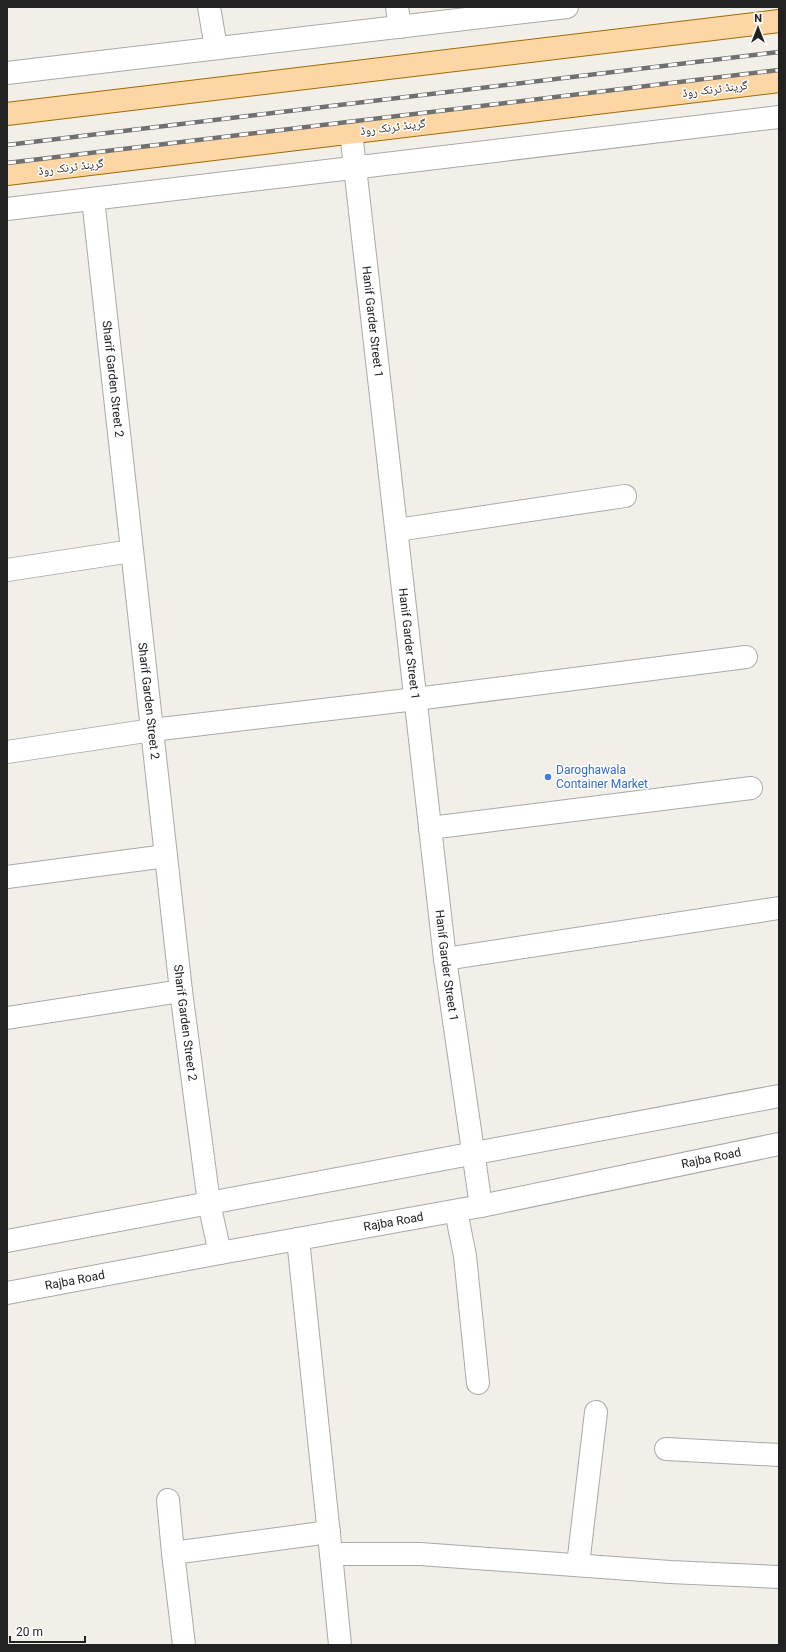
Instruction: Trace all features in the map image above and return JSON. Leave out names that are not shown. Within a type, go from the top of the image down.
[{"type":"main road","points":[[7,114],[779,20]]},
{"type":"main road","name":"گرینڈ ٹرنک روڈ","points":[[7,174],[779,81]]},
{"type":"street","points":[[209,7],[216,48]]},
{"type":"street","points":[[7,73],[216,48],[399,17],[567,7]]},
{"type":"street","points":[[7,209],[779,117]]},
{"type":"street","name":"Hanif Garder Street 1","points":[[351,132],[445,959],[481,1206]]},
{"type":"street","name":"Sharif Garden Street 2","points":[[93,199],[181,991],[209,1203],[220,1253]]},
{"type":"street","points":[[397,530],[624,496]]},
{"type":"street","points":[[7,570],[132,551]]},
{"type":"street","points":[[7,752],[152,730],[416,700],[746,657]]},
{"type":"street","points":[[430,828],[751,788]]},
{"type":"street","points":[[7,877],[166,856]]},
{"type":"street","points":[[445,959],[779,908]]},
{"type":"street","points":[[7,1018],[181,991]]},
{"type":"street","points":[[7,1241],[779,1096]]},
{"type":"street","name":"Rajba Road","points":[[7,1293],[456,1211],[779,1144]]},
{"type":"street","points":[[456,1211],[464,1256],[478,1383]]},
{"type":"street","points":[[298,1239],[340,1645]]},
{"type":"street","points":[[578,1565],[596,1412]]},
{"type":"street","points":[[666,1449],[779,1455]]},
{"type":"street","points":[[168,1500],[184,1645]]},
{"type":"street","points":[[173,1553],[329,1532]]},
{"type":"street","points":[[331,1554],[420,1554],[670,1572],[779,1577]]},
{"type":"railway","points":[[7,145],[779,52]]},
{"type":"railway","points":[[7,163],[779,70]]},
{"type":"place","name":"Daroghawala Container Market","points":[[548,777]]}]
